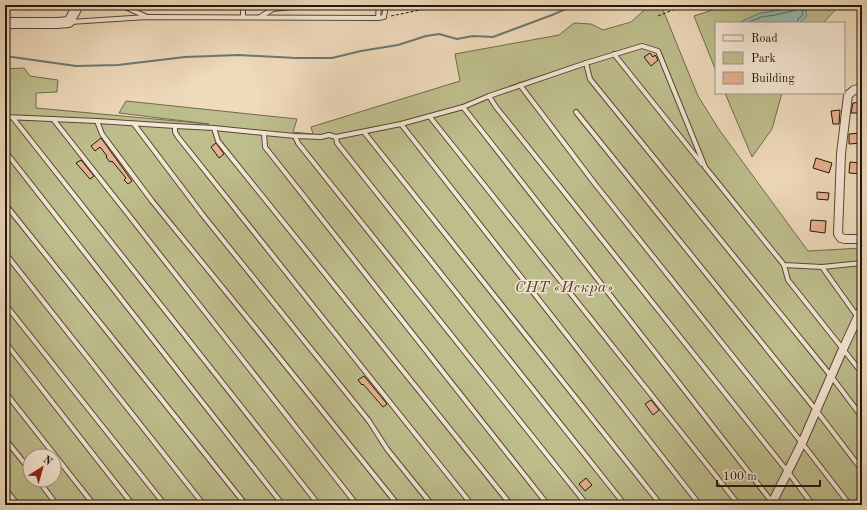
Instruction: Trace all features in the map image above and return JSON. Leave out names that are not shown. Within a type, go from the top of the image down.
[{"type":"street","points":[[5,23],[69,22],[76,9],[76,5]]},
{"type":"street","points":[[862,88],[854,90],[848,95],[841,154],[838,234],[841,238],[845,239],[862,239]]},
{"type":"street","points":[[773,504],[802,443],[843,349],[860,320],[862,308]]},
{"type":"lane","points":[[121,5],[147,17]]},
{"type":"lane","points":[[243,5],[243,17]]},
{"type":"lane","points":[[260,17],[273,9],[310,5]]},
{"type":"lane","points":[[378,18],[379,5]]},
{"type":"lane","points":[[69,22],[147,17],[378,18],[384,17],[386,5]]},
{"type":"lane","points":[[5,117],[214,128],[295,136],[336,137],[430,117],[463,107],[520,85],[642,46],[658,51],[704,167]]},
{"type":"lane","points":[[614,54],[784,265],[788,280],[862,373]]},
{"type":"lane","points":[[586,63],[590,79],[831,376],[862,417]]},
{"type":"lane","points":[[520,85],[610,203],[850,505]]},
{"type":"lane","points":[[489,96],[496,107],[813,505]]},
{"type":"lane","points":[[463,107],[773,504]]},
{"type":"lane","points":[[576,112],[816,410],[862,470]]},
{"type":"lane","points":[[430,117],[739,505]]},
{"type":"lane","points":[[13,118],[319,505]]},
{"type":"lane","points":[[53,119],[357,505]]},
{"type":"lane","points":[[97,121],[102,134],[152,200],[398,505]]},
{"type":"lane","points":[[134,124],[202,214],[368,421],[387,449],[432,505]]},
{"type":"lane","points":[[401,124],[700,505]]},
{"type":"lane","points":[[175,126],[175,132],[178,137],[472,505]]},
{"type":"lane","points":[[214,128],[218,141],[511,505]]},
{"type":"lane","points":[[364,132],[661,505]]},
{"type":"lane","points":[[264,133],[265,147],[548,505]]},
{"type":"lane","points":[[295,136],[298,144],[587,505]]},
{"type":"lane","points":[[336,137],[337,143],[625,505]]},
{"type":"lane","points":[[5,151],[282,505]]},
{"type":"lane","points":[[5,204],[246,505]]},
{"type":"lane","points":[[5,253],[204,505]]},
{"type":"lane","points":[[784,265],[822,266],[862,263]]},
{"type":"lane","points":[[822,266],[860,320]]},
{"type":"lane","points":[[5,304],[165,505]]},
{"type":"lane","points":[[5,342],[133,505]]},
{"type":"lane","points":[[5,392],[94,505]]},
{"type":"lane","points":[[5,439],[22,460]]},
{"type":"lane","points":[[44,488],[57,505]]},
{"type":"lane","points":[[5,489],[18,505]]},
{"type":"path","points":[[384,17],[425,9],[431,5]]},
{"type":"path","points":[[658,16],[682,5]]},
{"type":"green space","name":"СНТ «Искра»","points":[[650,5],[661,5],[698,96],[720,131],[808,251],[862,248],[862,505],[5,505],[5,69],[24,68],[30,76],[58,80],[57,92],[36,93],[36,108],[209,124],[119,113],[126,101],[297,119],[293,132],[313,134],[311,127],[460,81],[455,54],[559,35],[574,23],[591,24],[603,30],[631,22]]},
{"type":"green space","points":[[728,5],[839,5],[824,22],[715,22],[715,68],[694,16]]},
{"type":"green space","points":[[725,94],[782,94],[772,129],[752,157]]},
{"type":"water","points":[[804,5],[807,16],[800,22],[740,22],[760,13]]},
{"type":"building","points":[[650,53],[653,57],[655,55],[658,60],[651,66],[644,57]]},
{"type":"building","points":[[861,102],[862,113],[851,113],[853,103]]},
{"type":"building","points":[[840,110],[839,124],[833,124],[831,111]]},
{"type":"building","points":[[862,133],[862,143],[849,144],[849,134]]},
{"type":"building","points":[[101,138],[132,181],[128,184],[124,180],[126,178],[112,161],[110,162],[100,147],[95,151],[91,146]]},
{"type":"building","points":[[216,143],[224,154],[219,158],[211,147]]},
{"type":"building","points":[[816,158],[832,163],[829,173],[813,168]]},
{"type":"building","points":[[81,160],[94,176],[90,179],[76,163]]},
{"type":"building","points":[[850,162],[862,163],[862,174],[849,173]]},
{"type":"building","points":[[817,192],[829,193],[828,200],[817,199]]},
{"type":"building","points":[[811,220],[826,221],[825,233],[810,231]]},
{"type":"building","points":[[364,376],[387,404],[383,407],[358,380]]},
{"type":"building","points":[[651,400],[659,410],[653,415],[645,404]]},
{"type":"building","points":[[586,478],[592,485],[585,491],[579,484]]},
{"type":"waterway","points":[[5,56],[76,66],[118,65],[185,57],[239,55],[332,58],[361,51],[398,45],[426,36],[439,34],[457,39],[473,36],[493,37],[575,5]]}]
